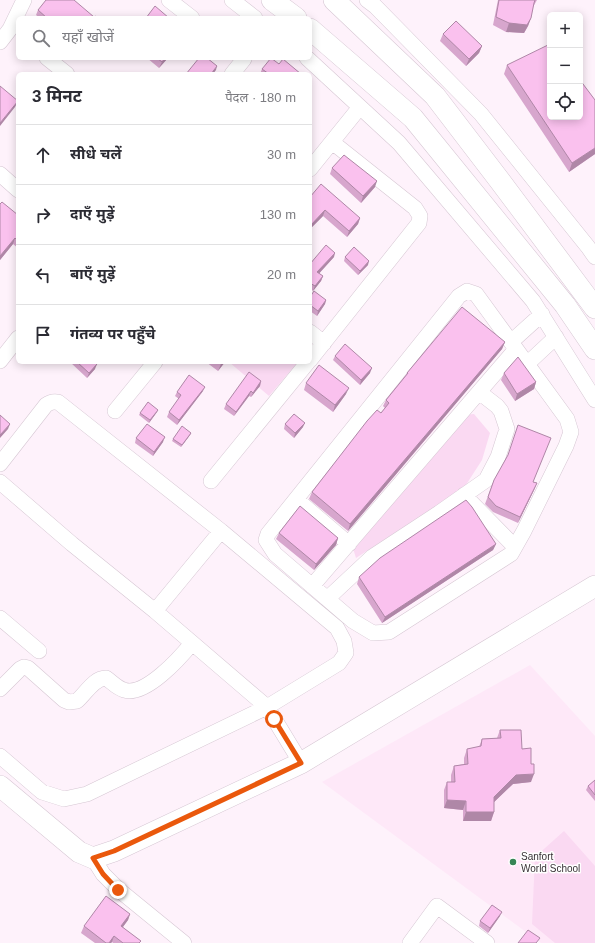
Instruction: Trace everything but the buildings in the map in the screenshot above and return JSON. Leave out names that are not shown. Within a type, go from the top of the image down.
[{"type":"street","points":[[0,42],[9,29],[24,0]]},
{"type":"street","points":[[169,0],[189,16]]},
{"type":"street","points":[[232,0],[252,16]]},
{"type":"street","points":[[272,0],[293,16]]},
{"type":"street","points":[[334,0],[434,96],[595,308]]},
{"type":"street","points":[[367,0],[375,6],[481,114],[595,257]]},
{"type":"street","points":[[312,31],[413,118],[565,305],[595,349]]},
{"type":"street","points":[[50,60],[64,72]]},
{"type":"street","points":[[234,72],[243,60]]},
{"type":"street","points":[[309,60],[399,143],[534,301],[595,400]]},
{"type":"street","points":[[312,167],[360,107]]},
{"type":"street","points":[[312,357],[419,223],[420,216],[415,208],[332,142]]},
{"type":"street","points":[[2,179],[16,189]]},
{"type":"street","points":[[467,291],[476,294],[514,346],[567,419],[570,432],[566,446],[511,554],[389,632],[373,633],[353,621],[274,554],[266,540],[268,534],[459,296],[467,291]]},
{"type":"street","points":[[312,586],[479,392],[514,346],[542,314]]},
{"type":"street","points":[[312,334],[324,343]]},
{"type":"street","points":[[527,364],[556,337]]},
{"type":"street","points":[[0,361],[16,341]]},
{"type":"street","points":[[115,411],[153,364]]},
{"type":"street","points":[[210,481],[307,364]]},
{"type":"street","points":[[327,598],[372,557],[486,480],[498,457],[507,429],[501,411],[479,392]]},
{"type":"street","points":[[0,464],[46,405],[53,401],[58,402],[221,531],[337,628],[344,641],[346,653],[339,663],[267,707],[87,794],[64,799],[42,792],[0,756]]},
{"type":"street","points":[[0,482],[72,544],[155,611],[267,707],[301,763]]},
{"type":"street","points":[[464,495],[515,547]]},
{"type":"street","points":[[296,499],[348,544]]},
{"type":"street","points":[[155,611],[221,531]]},
{"type":"street","points":[[93,858],[114,851],[301,763],[595,586]]},
{"type":"street","points":[[0,618],[39,652]]},
{"type":"street","points":[[0,689],[20,669],[24,667],[28,668],[64,700],[69,702],[77,702],[97,681],[102,678],[106,678],[118,688],[125,691],[141,689],[166,670],[192,643]]},
{"type":"street","points":[[0,786],[79,852],[93,858],[103,874],[118,890],[184,943]]},
{"type":"street","points":[[410,943],[437,906],[487,943]]},
{"type":"shaded area","points":[[231,364],[296,364],[269,396]]},
{"type":"shaded area","points":[[474,414],[490,433],[482,460],[464,488],[356,558],[352,545],[464,415]]},
{"type":"shaded area","name":"Sanfort World School","points":[[530,665],[595,736],[595,943],[541,943],[322,782]]},
{"type":"shaded area","points":[[564,831],[595,866],[595,943],[555,943],[532,924],[535,857]]},
{"type":"place","name":"Sanfort World School","points":[[513,862]]},
{"type":"route","points":[[118,890],[103,874],[93,858],[114,851],[301,763],[274,719]]}]
